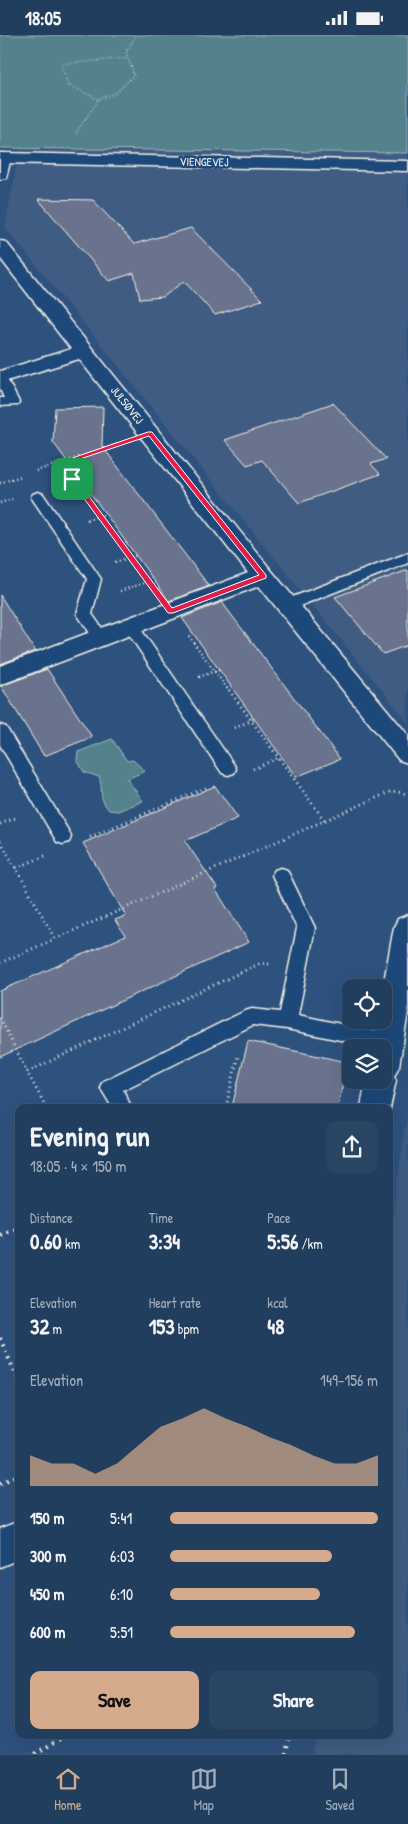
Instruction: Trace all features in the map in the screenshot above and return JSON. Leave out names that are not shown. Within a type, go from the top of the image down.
[{"type":"street","name":"VIENGEVEJ","points":[[1,163],[408,167]]},
{"type":"street","name":"JULSØVEJ","points":[[0,245],[287,605],[408,753]]},
{"type":"street","points":[[0,377],[84,351]]},
{"type":"street","points":[[0,676],[264,576]]},
{"type":"street","points":[[389,1039],[407,935]]},
{"type":"street","points":[[377,1104],[379,1089]]},
{"type":"street","points":[[0,1549],[15,1541]]},
{"type":"lane","points":[[0,377],[13,402],[0,402]]},
{"type":"lane","points":[[38,497],[94,579],[84,614],[101,638]]},
{"type":"lane","points":[[287,605],[408,559]]},
{"type":"lane","points":[[131,626],[228,769]]},
{"type":"lane","points":[[0,731],[63,837]]},
{"type":"lane","points":[[281,875],[306,928],[287,1021]]},
{"type":"lane","points":[[120,1104],[110,1087],[252,1017],[287,1021],[342,1039]]},
{"type":"path","points":[[71,140],[98,99],[116,93],[134,75],[126,52],[136,35]]},
{"type":"path","points":[[98,99],[68,85],[61,64],[128,58]]},
{"type":"path","points":[[35,471],[150,433]]},
{"type":"path","points":[[61,463],[214,672],[253,720],[278,758],[325,821]]},
{"type":"path","points":[[0,483],[26,474]]},
{"type":"path","points":[[83,522],[106,514]]},
{"type":"path","points":[[115,562],[135,556]]},
{"type":"path","points":[[198,678],[219,670]]},
{"type":"path","points":[[234,728],[253,720]]},
{"type":"path","points":[[251,770],[278,758]]},
{"type":"path","points":[[88,838],[215,785]]},
{"type":"path","points":[[0,963],[392,791],[408,794]]},
{"type":"path","points":[[0,824],[9,821]]},
{"type":"path","points":[[0,841],[55,939]]},
{"type":"path","points":[[16,868],[52,853]]},
{"type":"path","points":[[27,1071],[261,963],[298,968]]},
{"type":"path","points":[[227,1104],[242,1036],[252,1017]]},
{"type":"path","points":[[0,1019],[44,1104]]},
{"type":"path","points":[[0,1235],[15,1228]]},
{"type":"path","points":[[0,1338],[15,1373]]},
{"type":"path","points":[[0,1484],[15,1476]]},
{"type":"path","points":[[35,1754],[59,1739]]},
{"type":"path","points":[[286,1754],[288,1739]]},
{"type":"shaded area","points":[[20,148],[408,153],[408,722],[5,227]]},
{"type":"shaded area","points":[[408,1108],[408,1754],[312,1754],[314,1739],[393,1739],[393,1211]]},
{"type":"green space","points":[[0,35],[408,35],[408,153],[0,148]]},
{"type":"green space","points":[[112,739],[127,761],[133,760],[145,771],[127,779],[143,801],[118,811],[109,810],[105,805],[99,777],[84,772],[77,760],[78,752]]},
{"type":"building","points":[[38,199],[93,200],[134,244],[191,228],[262,300],[215,315],[184,281],[163,297],[140,299],[134,273],[109,281]]},
{"type":"building","points":[[333,403],[386,459],[371,464],[380,474],[299,503],[262,460],[247,465],[225,440]]},
{"type":"building","points":[[103,407],[102,446],[209,586],[169,601],[53,442],[55,408]]},
{"type":"building","points":[[408,570],[408,645],[383,654],[335,597]]},
{"type":"building","points":[[0,595],[35,651],[0,664]]},
{"type":"building","points":[[222,602],[340,759],[296,777],[182,618]]},
{"type":"building","points":[[47,669],[92,737],[44,756],[1,686]]},
{"type":"building","points":[[215,786],[238,818],[185,841],[217,888],[215,889],[249,942],[0,1057],[0,991],[125,936],[115,920],[126,916],[83,843]]},
{"type":"building","points":[[248,1041],[342,1061],[342,1087],[339,1104],[233,1104]]},
{"type":"route","points":[[150,433],[264,576],[171,611],[163,603],[72,479],[61,463],[150,433]]}]
